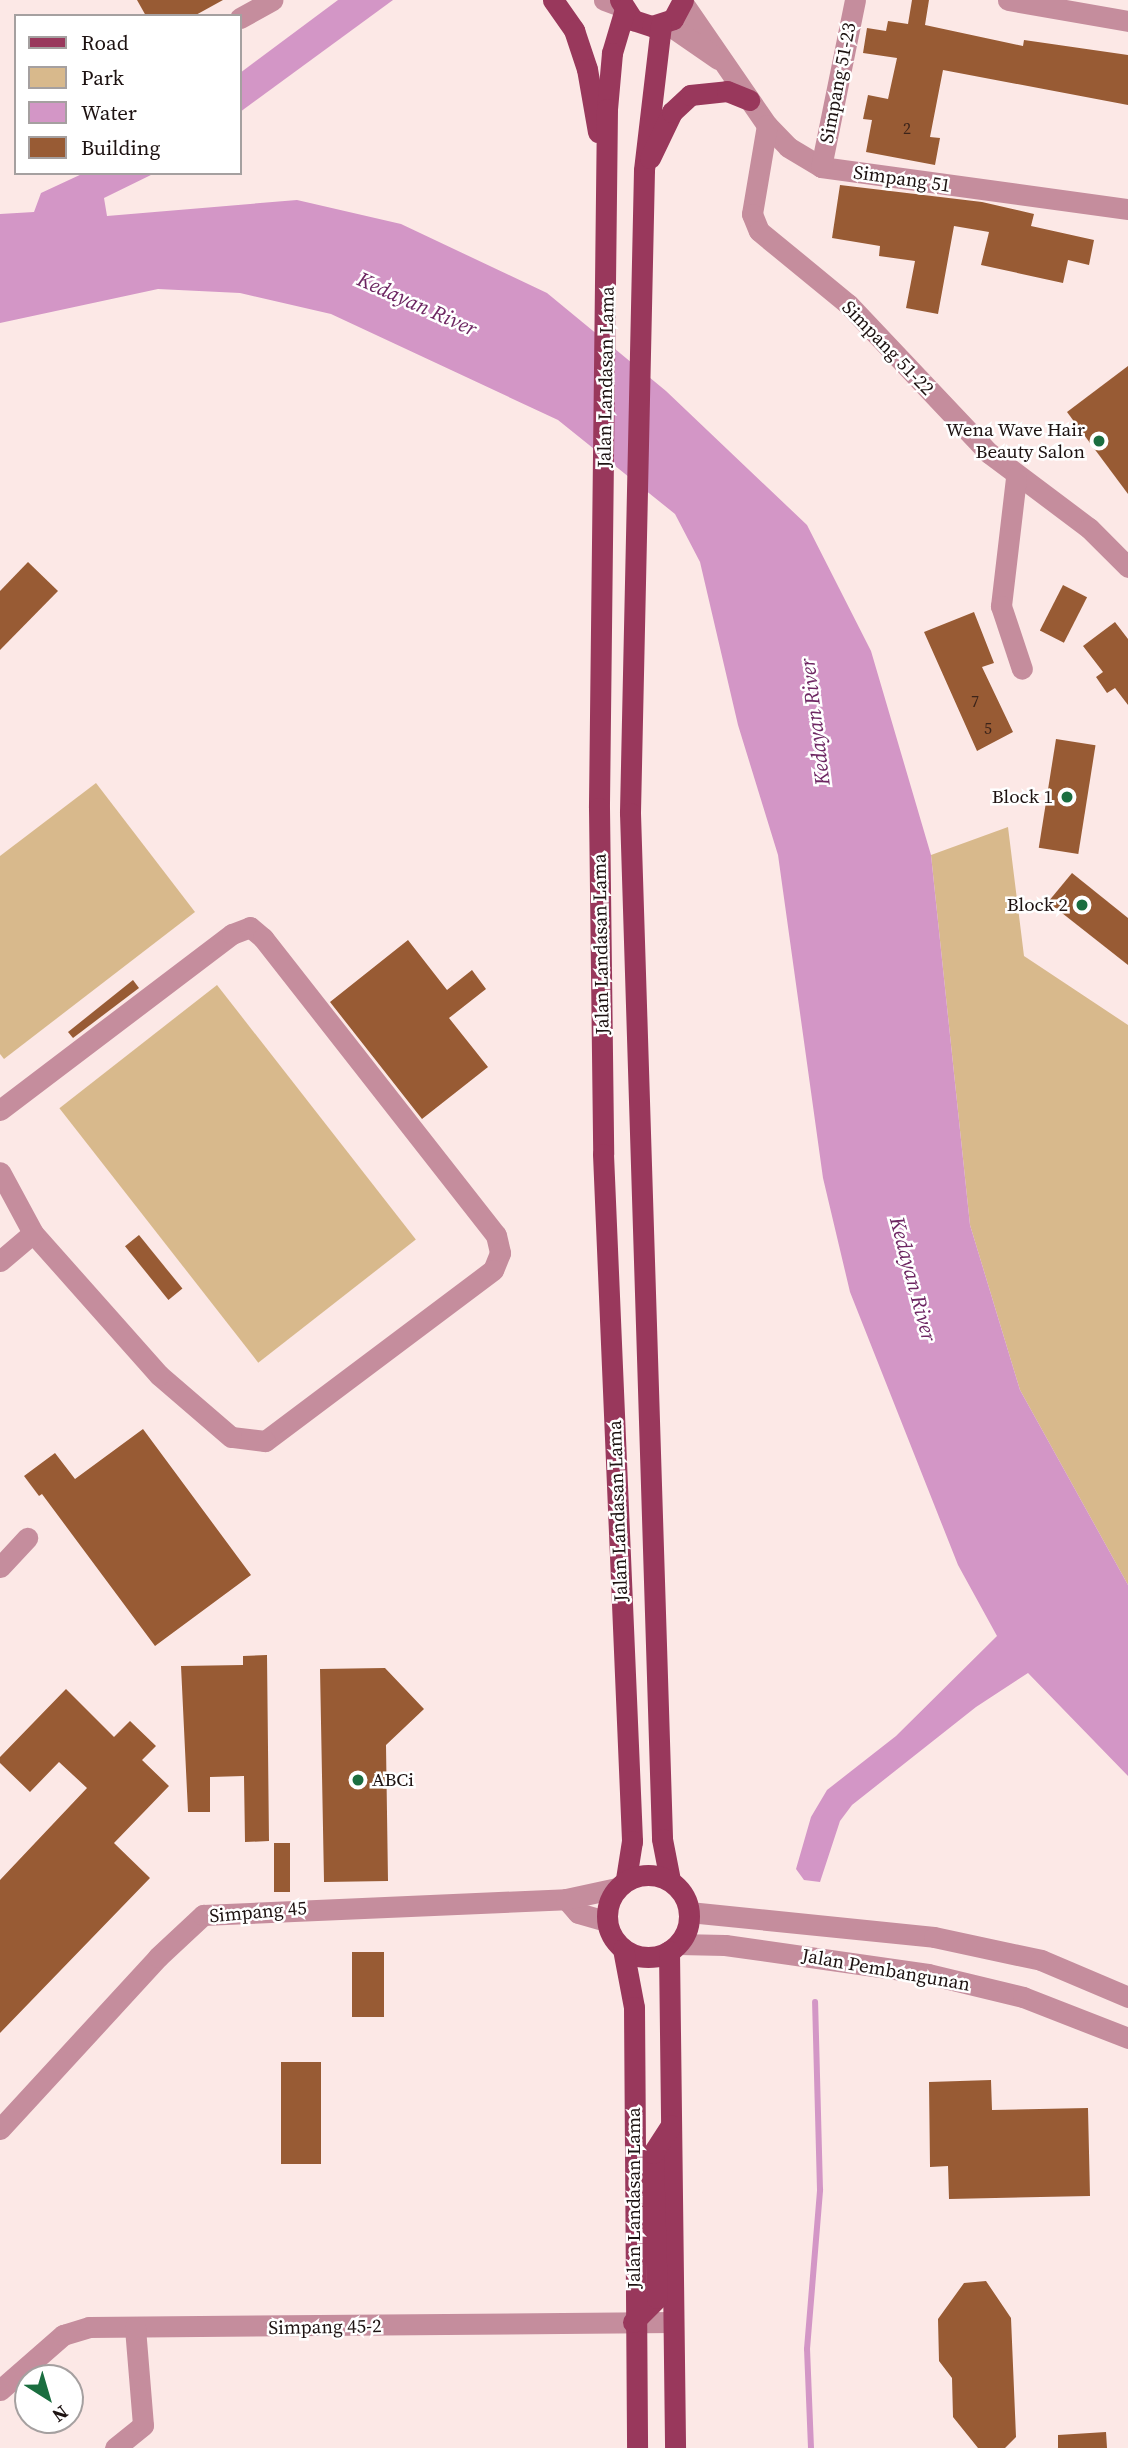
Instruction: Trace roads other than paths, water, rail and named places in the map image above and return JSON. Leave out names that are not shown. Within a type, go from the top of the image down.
[{"type":"main road","points":[[553,0],[574,30],[587,69],[606,179]]},
{"type":"main road","points":[[618,4],[642,25],[663,24],[683,1]]},
{"type":"main road","name":"Jalan Landasan Lama","points":[[618,4],[612,53],[606,179],[604,573],[599,808],[603,1154],[632,1841],[621,1884]]},
{"type":"main road","name":"Jalan Landasan Lama","points":[[663,24],[643,170],[637,600],[630,813],[662,1825],[670,1880]]},
{"type":"main road","points":[[643,170],[672,112],[690,95],[727,91],[749,100]]},
{"type":"main road","points":[[648,1874],[670,1880],[686,1900],[689,1912],[673,1948],[645,1957],[623,1949],[606,1921],[621,1884],[648,1874]]},
{"type":"main road","name":"Jalan Landasan Lama","points":[[673,1948],[671,2125],[675,2448]]},
{"type":"main road","name":"Jalan Landasan Lama","points":[[623,1949],[634,2007],[633,2322],[637,2448]]},
{"type":"main road","points":[[633,2322],[657,2298],[653,2153],[671,2125]]},
{"type":"street","points":[[242,17],[272,0]]},
{"type":"street","name":"Simpang 51-23","points":[[821,167],[855,0]]},
{"type":"street","points":[[1008,0],[1128,21]]},
{"type":"street","name":"Simpang 51","points":[[683,1],[766,125],[788,147],[821,167],[1128,209]]},
{"type":"street","name":"Simpang 51","points":[[663,24],[723,62]]},
{"type":"street","name":"Simpang 51-22","points":[[766,125],[752,214],[759,231],[848,304],[1016,478],[1088,528],[1128,566]]},
{"type":"street","points":[[1016,478],[1001,606],[1022,669]]},
{"type":"street","points":[[0,1110],[232,934],[250,927],[263,938],[496,1235],[500,1253],[493,1270],[265,1441],[231,1437],[159,1375],[33,1233],[0,1172]]},
{"type":"street","points":[[0,1261],[33,1233]]},
{"type":"street","points":[[0,1567],[27,1538]]},
{"type":"street","name":"Simpang 45","points":[[0,2129],[158,1957],[203,1915],[566,1899],[621,1884]]},
{"type":"street","points":[[566,1899],[578,1913],[606,1921]]},
{"type":"street","name":"Jalan Pembangunan","points":[[689,1912],[934,1937],[1041,1960],[1128,1997]]},
{"type":"street","name":"Jalan Pembangunan","points":[[673,1948],[725,1945],[928,1974],[1023,1997],[1128,2038]]},
{"type":"street","name":"Simpang 45-2","points":[[0,2390],[63,2335],[89,2327],[672,2322]]},
{"type":"street","points":[[115,2448],[143,2425],[135,2327]]},
{"type":"water","points":[[338,0],[393,0],[242,111],[242,72]]},
{"type":"water","name":"Kedayan River","points":[[80,175],[151,175],[104,198],[107,216],[297,200],[401,224],[547,293],[666,391],[807,525],[871,651],[931,855],[970,1225],[1020,1390],[1128,1585],[1128,1776],[1028,1673],[976,1707],[852,1805],[840,1821],[820,1882],[804,1880],[796,1869],[811,1817],[827,1790],[896,1736],[997,1636],[958,1565],[850,1292],[823,1178],[778,855],[738,725],[700,562],[675,514],[558,420],[331,314],[240,293],[158,289],[0,323],[0,214],[34,212],[41,193]]},
{"type":"waterway","points":[[811,2448],[807,2349],[820,2190],[815,2002]]},
{"type":"place","name":"Wena Wave Hair Beauty Salon","points":[[1099,441]]},
{"type":"place","name":"Block 1","points":[[1067,797]]},
{"type":"place","name":"Block 2","points":[[1082,905]]},
{"type":"place","name":"ABCi","points":[[358,1780]]}]
